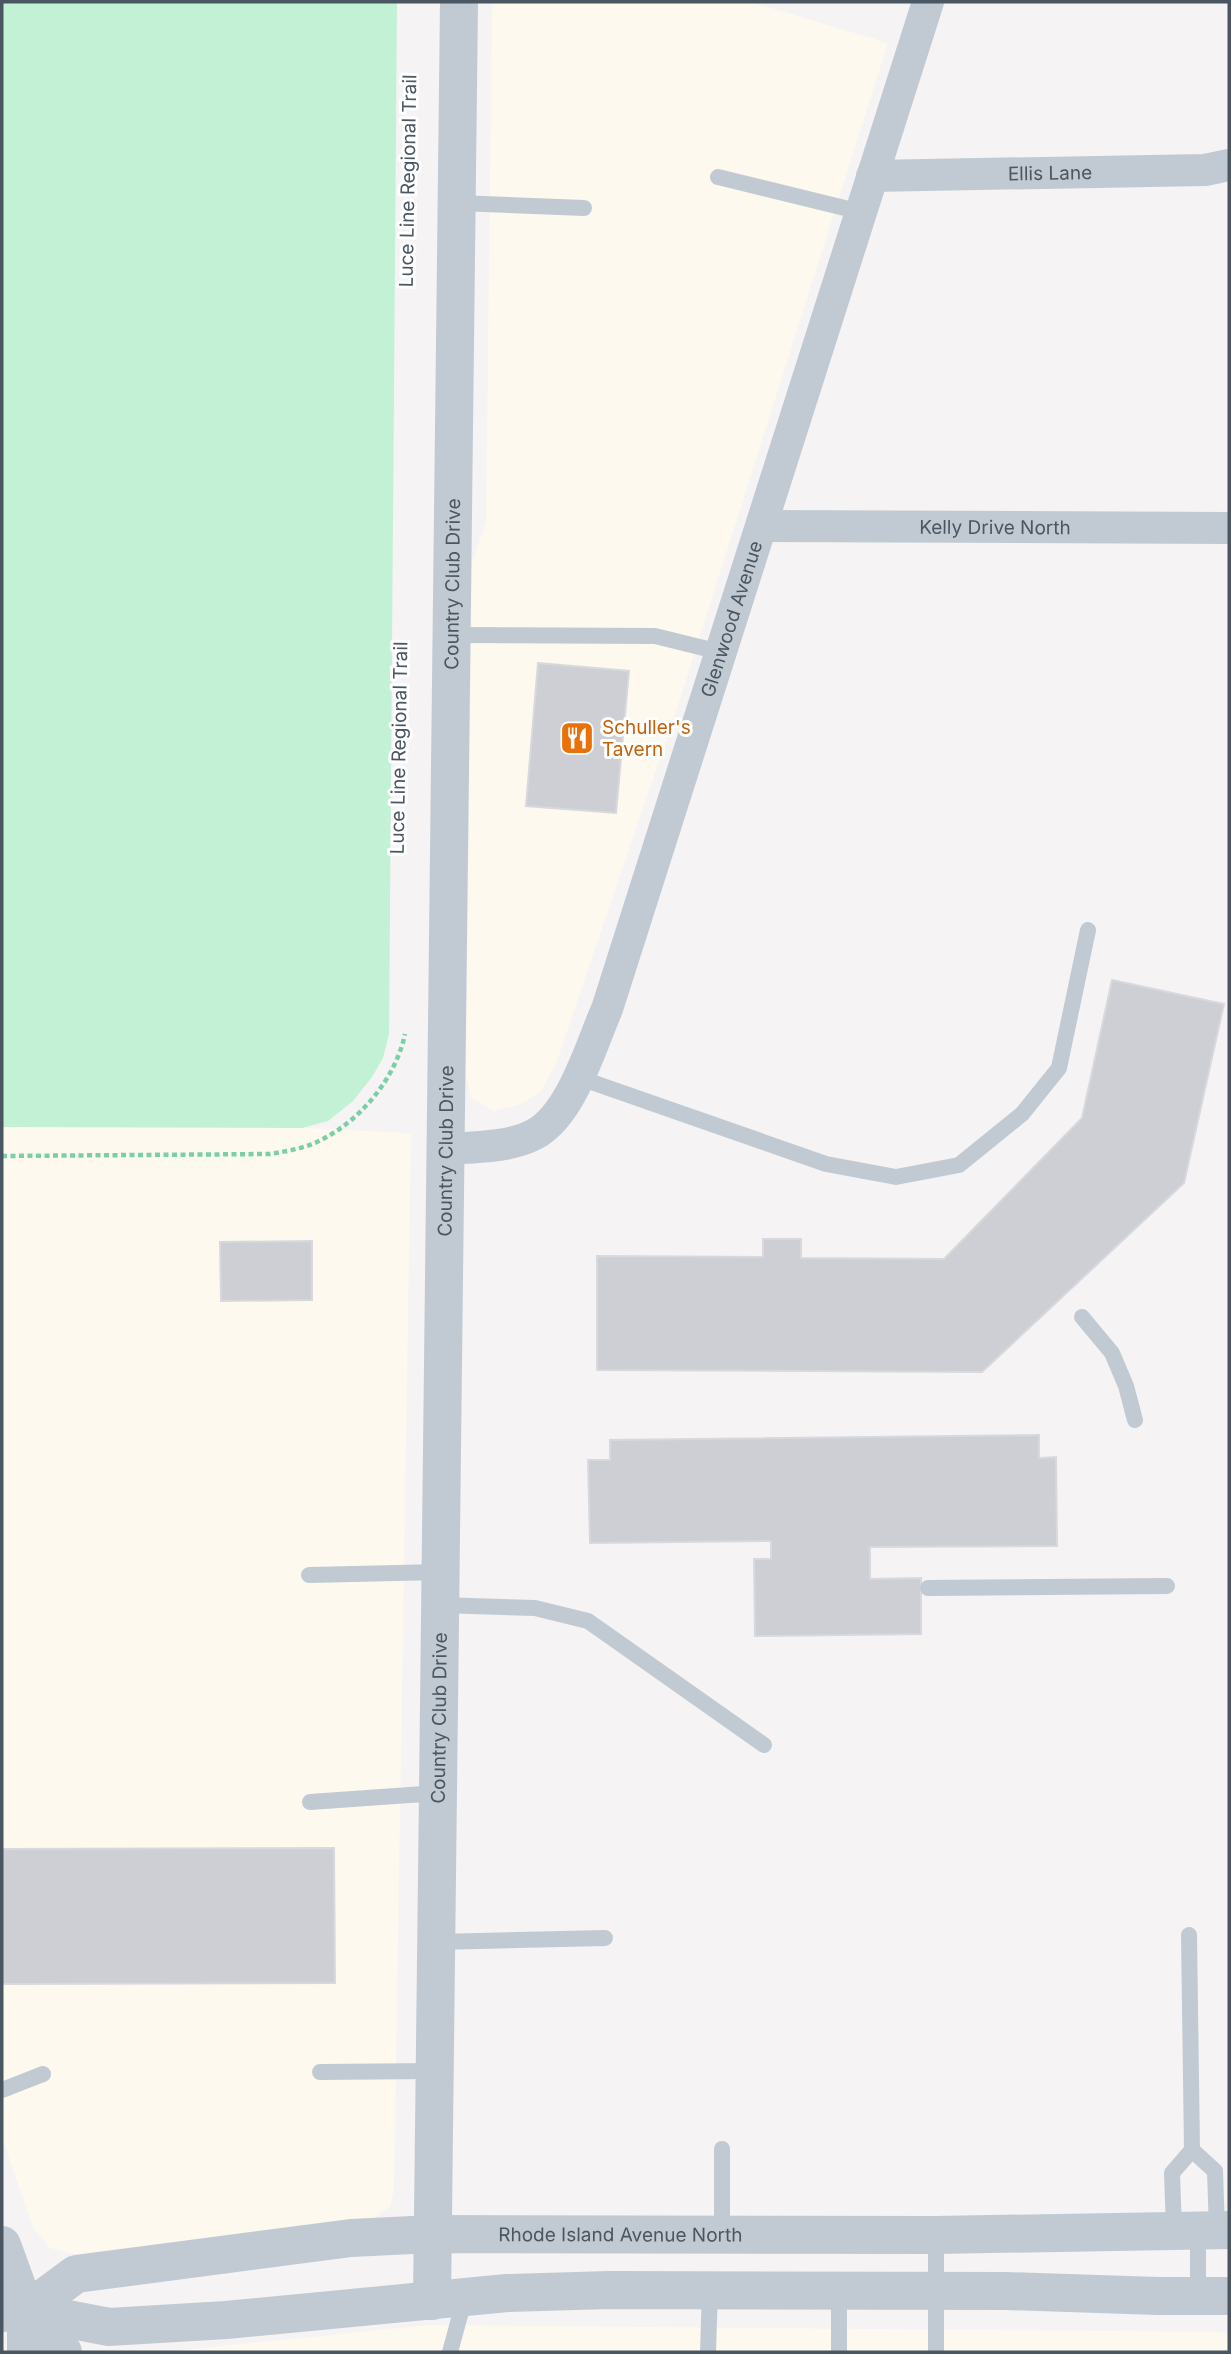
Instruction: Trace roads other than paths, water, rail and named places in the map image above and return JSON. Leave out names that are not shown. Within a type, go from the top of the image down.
[{"type":"street","name":"Country Club Drive","points":[[448,2299],[433,2234],[459,2]]},
{"type":"street","name":"Glenwood Avenue","points":[[445,1149],[499,1144],[527,1138],[552,1121],[578,1077],[607,1009],[928,2]]},
{"type":"street","name":"Ellis Lane","points":[[872,176],[1205,170],[1229,165]]},
{"type":"street","name":"Kelly Drive North","points":[[762,526],[1229,528]]},
{"type":"street","name":"Rhode Island Avenue North","points":[[14,2312],[76,2274],[351,2238],[433,2234],[936,2235],[1204,2230]]},
{"type":"street","points":[[2,2245],[14,2312],[26,2352]]},
{"type":"street","points":[[14,2312],[108,2327],[226,2320],[507,2293],[610,2290],[936,2291],[1213,2296]]},
{"type":"street","points":[[14,2312],[63,2352]]},
{"type":"lane","points":[[718,177],[861,212]]},
{"type":"lane","points":[[457,203],[584,208]]},
{"type":"lane","points":[[451,635],[655,636],[720,652]]},
{"type":"lane","points":[[578,1077],[826,1164],[896,1177],[959,1165],[1022,1114],[1059,1068],[1088,930]]},
{"type":"lane","points":[[1082,1317],[1112,1353],[1126,1386],[1135,1420]]},
{"type":"lane","points":[[309,1575],[440,1588],[588,1621],[764,1745]]},
{"type":"lane","points":[[928,1588],[1167,1586]]},
{"type":"lane","points":[[310,1802],[438,1793]]},
{"type":"lane","points":[[1189,1935],[1192,2150],[1172,2174],[1204,2230]]},
{"type":"lane","points":[[436,1942],[605,1938]]},
{"type":"lane","points":[[320,2072],[435,2071]]},
{"type":"lane","points":[[2,2090],[43,2074]]},
{"type":"lane","points":[[722,2149],[722,2235]]},
{"type":"lane","points":[[1192,2150],[1215,2171],[1204,2230],[1213,2296]]},
{"type":"lane","points":[[936,2235],[936,2352]]},
{"type":"lane","points":[[708,2352],[710,2290]]},
{"type":"lane","points":[[839,2291],[839,2352]]},
{"type":"lane","points":[[448,2299],[450,2352]]},
{"type":"place","name":"Schuller's Tavern","points":[[577,738]]}]
